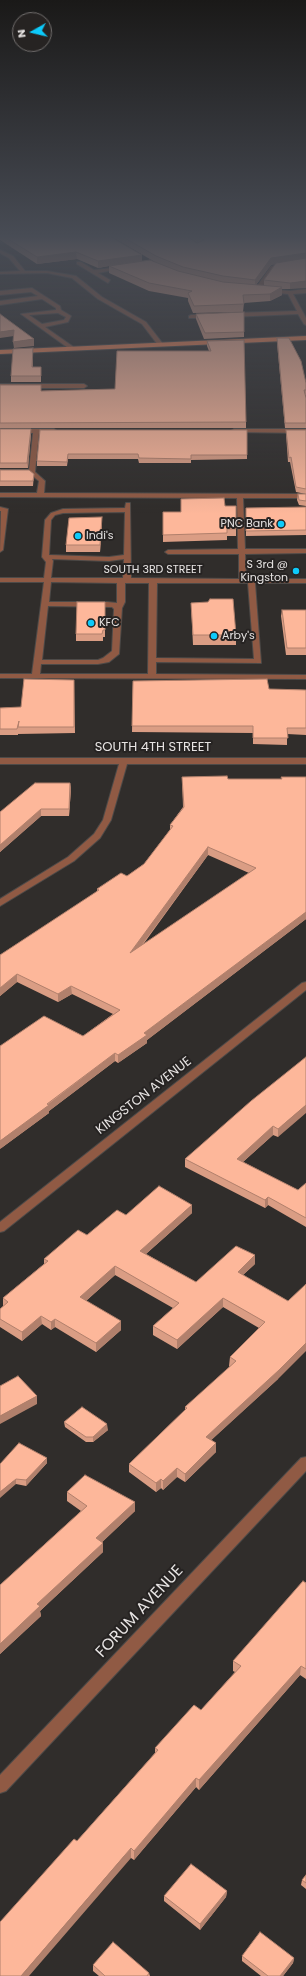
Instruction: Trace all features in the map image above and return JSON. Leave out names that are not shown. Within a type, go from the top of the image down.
[{"type":"main road","points":[[0,352],[306,338]]},
{"type":"street","points":[[45,329],[73,349]]},
{"type":"street","points":[[150,329],[160,344]]},
{"type":"street","points":[[0,386],[84,386]]},
{"type":"street","points":[[0,431],[60,431]]},
{"type":"street","points":[[32,472],[36,431]]},
{"type":"street","points":[[226,431],[306,431]]},
{"type":"street","points":[[0,472],[32,472],[42,481],[40,495]]},
{"type":"street","points":[[0,495],[306,496]]},
{"type":"street","points":[[38,662],[98,662],[112,656],[116,652],[118,608],[121,602],[128,556],[128,496]]},
{"type":"street","points":[[152,660],[258,661],[243,552],[244,508],[240,496]]},
{"type":"street","points":[[0,509],[5,509],[0,550]]},
{"type":"street","points":[[45,557],[48,520],[54,514],[76,509],[128,510]]},
{"type":"street","points":[[168,552],[306,551]]},
{"type":"street","points":[[45,557],[109,559],[128,556]]},
{"type":"street","points":[[36,676],[46,581],[50,561],[45,557]]},
{"type":"street","name":"SOUTH 3RD STREET","points":[[0,580],[306,581]]},
{"type":"street","points":[[152,676],[153,580]]},
{"type":"street","points":[[44,604],[107,604],[118,608]]},
{"type":"street","points":[[0,676],[306,677]]},
{"type":"street","name":"SOUTH 4TH STREET","points":[[0,761],[306,761]]},
{"type":"street","points":[[0,903],[71,859],[97,836],[107,820],[124,761]]},
{"type":"street","name":"KINGSTON AVENUE","points":[[0,1228],[306,985]]},
{"type":"street","name":"FORUM AVENUE","points":[[0,1786],[306,1462]]},
{"type":"building","points":[[0,329],[21,329],[34,339],[13,342],[14,330],[0,332]]},
{"type":"building","points":[[203,329],[244,329],[244,332],[205,333]]},
{"type":"building","points":[[277,338],[289,338],[301,361],[306,383],[306,390],[304,390],[306,398],[306,423],[285,423]]},
{"type":"building","points":[[244,340],[246,422],[0,423],[0,385],[41,385],[41,391],[115,389],[117,351],[211,351],[207,341]]},
{"type":"building","points":[[33,348],[32,367],[41,367],[41,376],[11,376],[13,349]]},
{"type":"building","points":[[0,429],[31,429],[27,463],[0,463]]},
{"type":"building","points":[[40,430],[247,430],[247,455],[191,455],[191,459],[139,458],[138,454],[68,454],[67,462],[37,461]]},
{"type":"building","points":[[286,430],[306,430],[306,489],[296,487],[291,457],[289,458]]},
{"type":"building","points":[[0,470],[29,470],[34,474],[33,481],[0,481]]},
{"type":"building","points":[[298,494],[306,494],[306,501],[299,500]]},
{"type":"building","points":[[224,498],[225,506],[236,506],[236,529],[227,529],[227,533],[163,535],[163,512],[181,512],[181,499]]},
{"type":"building","name":"PNC Bank","points":[[306,507],[306,530],[246,531],[246,508]]},
{"type":"building","name":"Indi's","points":[[102,517],[100,545],[66,545],[69,518]]},
{"type":"building","name":"Arby's","points":[[210,599],[233,599],[236,635],[193,635],[191,603],[208,602]]},
{"type":"building","name":"KFC","points":[[77,602],[105,602],[105,630],[103,630],[102,634],[76,634]]},
{"type":"building","points":[[282,610],[306,610],[306,648],[287,648]]},
{"type":"building","points":[[24,679],[74,680],[74,727],[18,727],[19,721],[17,729],[0,729],[0,708],[21,707]]},
{"type":"building","points":[[267,679],[269,689],[306,690],[306,728],[287,728],[288,738],[253,738],[253,726],[132,726],[133,681]]},
{"type":"building","points":[[227,776],[228,779],[282,779],[281,777],[306,777],[306,912],[144,1033],[147,1035],[118,1055],[115,1053],[0,1141],[0,1046],[44,1016],[83,1036],[120,1010],[71,986],[58,994],[17,974],[0,988],[0,955],[99,890],[97,889],[121,873],[127,876],[144,864],[173,826],[170,825],[184,807],[182,777]],"holes":[[[208,847],[256,868],[130,953]]]},
{"type":"building","points":[[35,783],[70,783],[69,809],[41,809],[0,845],[0,812]]},
{"type":"building","points":[[306,1057],[306,1105],[278,1129],[273,1126],[237,1159],[298,1190],[306,1183],[306,1218],[268,1197],[265,1200],[185,1159],[251,1101]]},
{"type":"building","points":[[159,1186],[192,1205],[140,1251],[196,1282],[236,1246],[255,1255],[238,1272],[288,1301],[306,1284],[306,1343],[206,1437],[216,1443],[185,1474],[177,1468],[163,1481],[161,1479],[156,1483],[129,1464],[187,1408],[185,1407],[236,1361],[230,1357],[265,1322],[223,1298],[177,1340],[153,1326],[179,1303],[115,1266],[80,1297],[121,1321],[96,1343],[55,1319],[51,1322],[41,1316],[22,1332],[0,1319],[0,1309],[8,1302],[3,1298],[48,1261],[44,1259],[78,1230],[87,1235],[117,1210],[126,1215]]},
{"type":"building","points":[[18,1376],[37,1396],[0,1416],[0,1386]]},
{"type":"building","points":[[82,1407],[107,1424],[93,1437],[86,1437],[64,1422]]},
{"type":"building","points":[[19,1443],[47,1458],[26,1480],[16,1479],[0,1492],[0,1464]]},
{"type":"building","points":[[85,1475],[135,1502],[96,1538],[103,1543],[37,1604],[40,1606],[0,1644],[0,1585],[87,1506],[67,1492]]},
{"type":"building","points":[[303,1581],[306,1583],[306,1669],[301,1666],[199,1780],[196,1778],[134,1851],[131,1848],[21,1976],[0,1976],[0,1922],[74,1839],[77,1841],[158,1750],[155,1748],[194,1705],[201,1710],[241,1666],[233,1661]]},
{"type":"building","points":[[191,1864],[227,1891],[200,1924],[164,1896]]},
{"type":"building","points":[[306,1875],[306,1883],[302,1880]]},
{"type":"building","points":[[260,1932],[294,1958],[280,1976],[268,1976],[242,1956]]},
{"type":"building","points":[[113,1942],[149,1973],[147,1976],[105,1976],[93,1965]]},
{"type":"place","name":"PNC Bank","points":[[281,524]]},
{"type":"place","name":"Indi's","points":[[78,536]]},
{"type":"place","name":"S 3rd @ Kingston","points":[[296,571]]},
{"type":"place","name":"KFC","points":[[91,623]]},
{"type":"place","name":"Arby's","points":[[214,636]]}]
